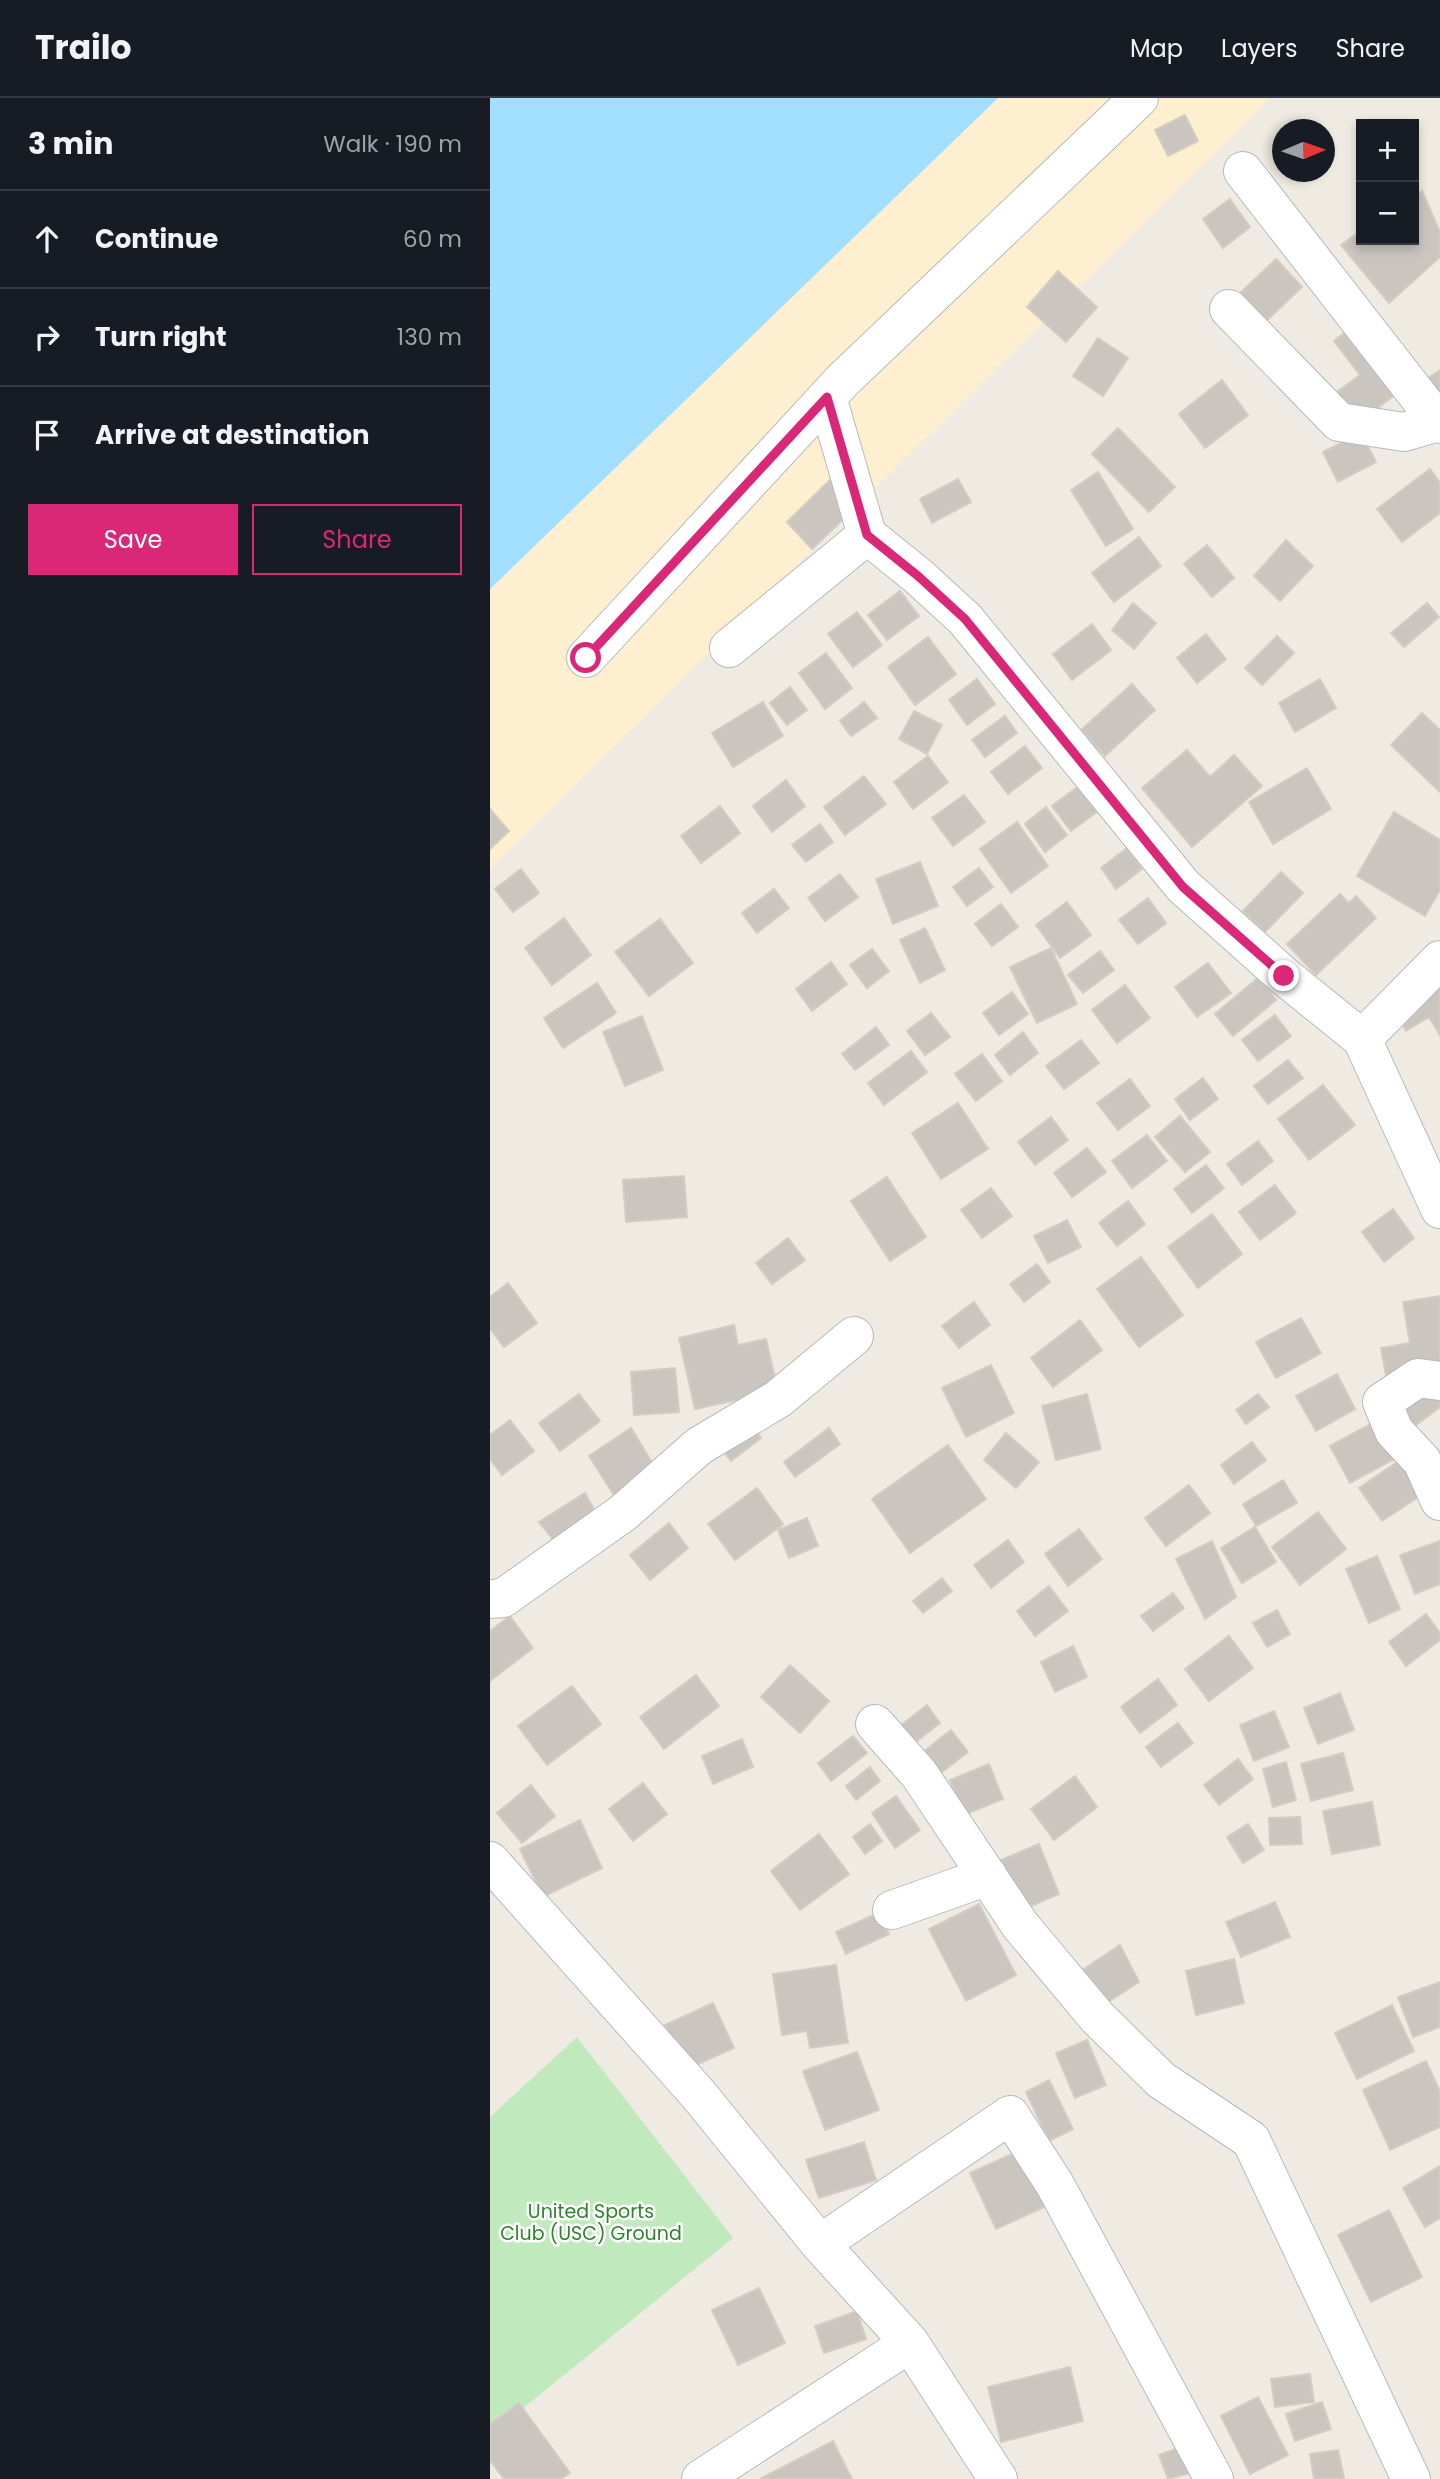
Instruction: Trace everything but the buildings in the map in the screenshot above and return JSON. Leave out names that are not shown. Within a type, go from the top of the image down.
[{"type":"street","points":[[586,658],[827,397],[1139,98]]},
{"type":"street","points":[[1229,309],[1339,422],[1404,432],[1439,423],[1243,171]]},
{"type":"street","points":[[827,397],[867,535],[965,619],[1183,887],[1284,976],[1362,1039],[1440,1209]]},
{"type":"street","points":[[729,648],[867,535]]},
{"type":"street","points":[[1362,1039],[1440,960]]},
{"type":"street","points":[[490,1599],[503,1598],[624,1513],[699,1446],[778,1399],[854,1336]]},
{"type":"street","points":[[1440,1381],[1418,1378],[1382,1402],[1394,1431],[1422,1461],[1440,1501]]},
{"type":"street","points":[[875,1724],[919,1774],[1020,1925],[1097,2017],[1161,2080],[1251,2140],[1411,2479]]},
{"type":"street","points":[[493,1871],[698,2094],[820,2244],[910,2343],[998,2479]]},
{"type":"street","points":[[892,1910],[988,1876]]},
{"type":"street","points":[[820,2244],[1010,2115],[1054,2183],[1214,2479]]},
{"type":"street","points":[[701,2479],[910,2343]]},
{"type":"green space","name":"United Sports Club (USC) Ground","points":[[577,2037],[733,2238],[490,2435],[490,2117]]},
{"type":"sand","points":[[998,98],[1270,98],[490,869],[490,589]]},
{"type":"water","points":[[490,98],[998,98],[490,589]]},
{"type":"route","points":[[586,658],[827,397],[867,535],[965,619],[1183,887],[1284,976]]}]
